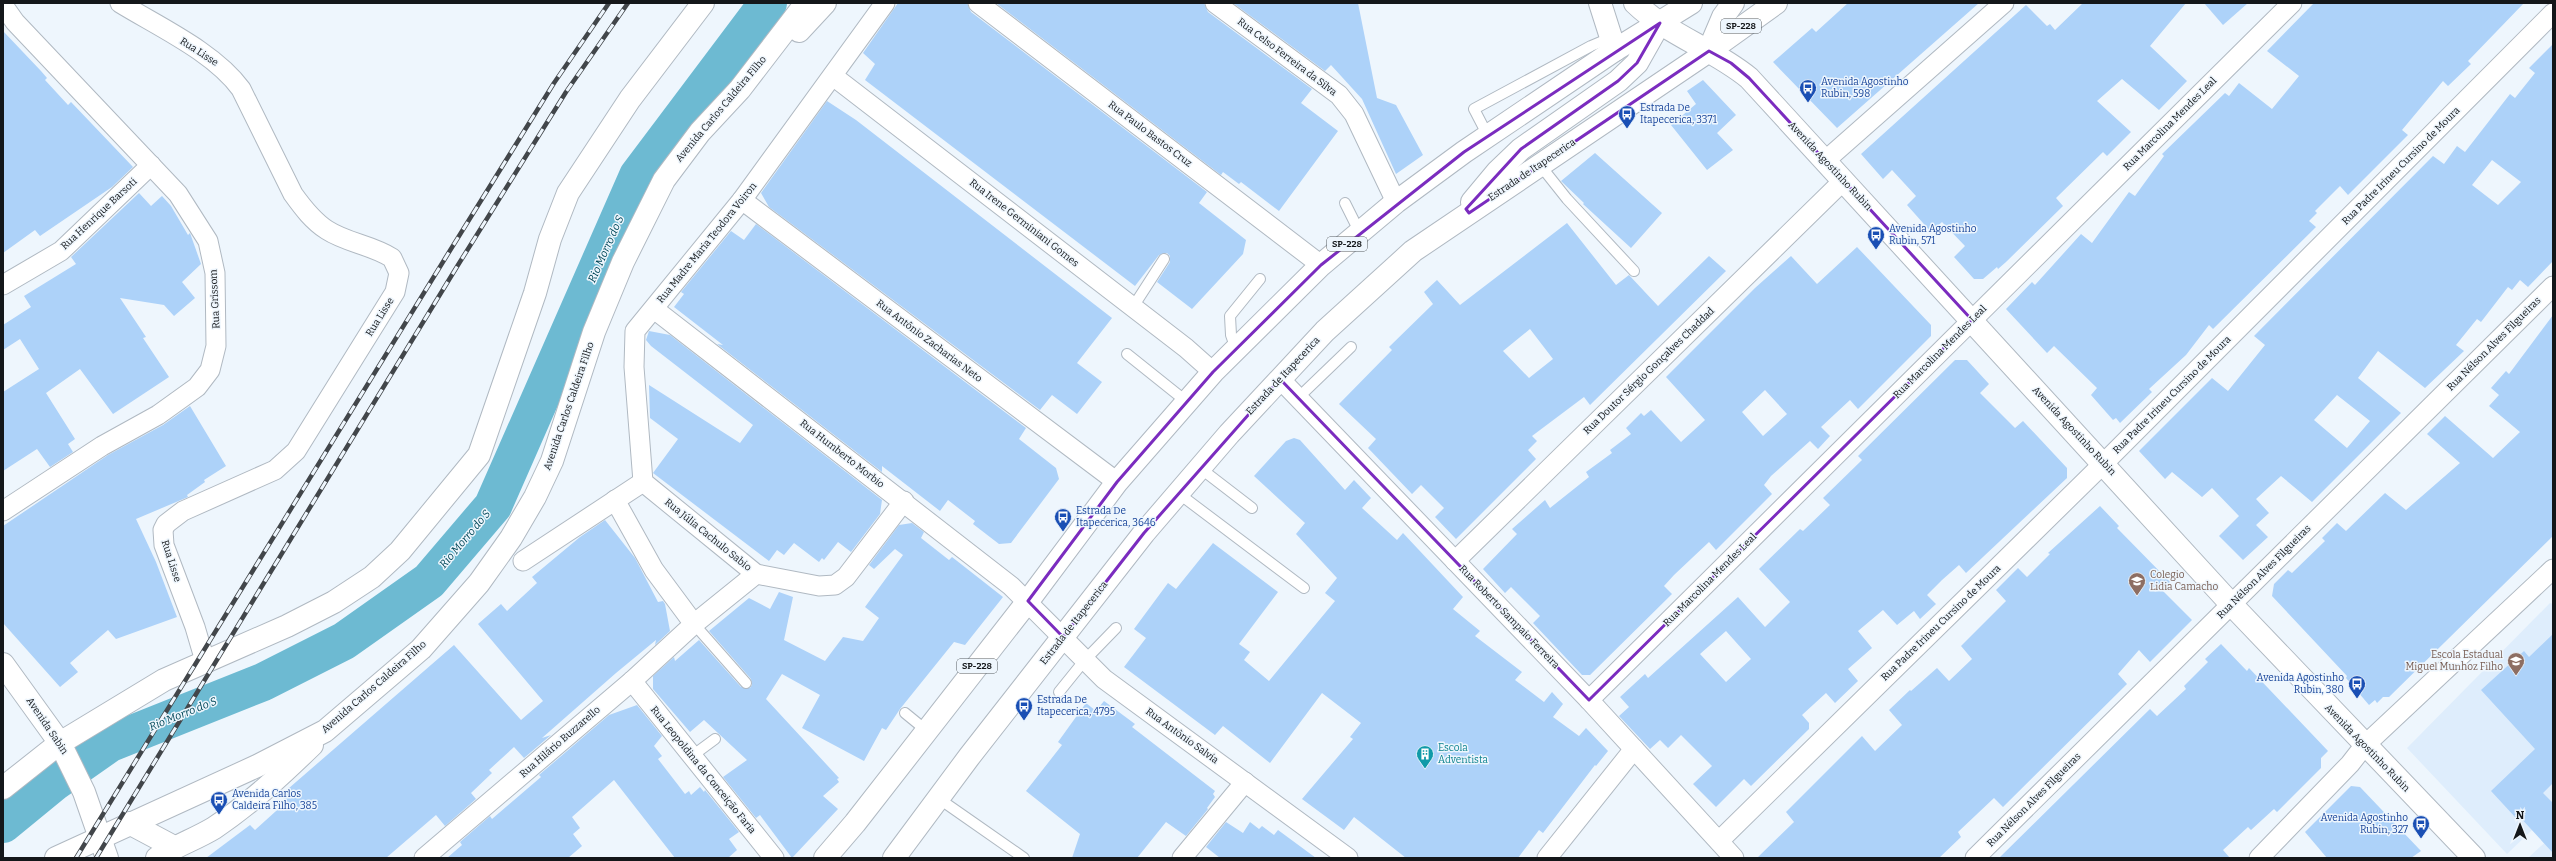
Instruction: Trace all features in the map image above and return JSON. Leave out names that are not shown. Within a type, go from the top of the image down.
[{"type":"main road","points":[[3,788],[64,750],[164,680],[287,626],[334,602],[372,577],[400,551],[479,455],[530,308],[550,238],[568,192],[630,99],[703,3]]},
{"type":"main road","name":"Avenida Carlos Caldeira Filho","points":[[56,858],[99,836],[257,766],[325,731],[421,649],[479,583],[511,538],[535,497],[552,460],[594,332],[640,225],[677,161],[740,89],[806,3]]},
{"type":"main road","points":[[740,89],[825,3]]},
{"type":"main road","points":[[1600,3],[1612,44]]},
{"type":"main road","name":"Avenida Agostinho Rubin","points":[[1635,3],[1660,23],[1731,63],[1749,78],[2104,463],[2231,604],[2364,746],[2474,858]]},
{"type":"main road","name":"SP-228","points":[[825,858],[927,731],[1028,601],[1117,482],[1213,372],[1321,265],[1396,202],[1612,44],[1660,23],[1691,3]]},
{"type":"main road","points":[[1708,51],[1723,17],[1733,3]]},
{"type":"main road","name":"Estrada de Itapecerica","points":[[894,858],[938,798],[1063,637],[1178,493],[1325,331],[1413,251],[1708,51],[1776,3]]},
{"type":"main road","points":[[1457,220],[1497,172],[1521,149],[1618,81],[1637,63],[1660,23]]},
{"type":"main road","name":"Avenida Sabin","points":[[3,664],[64,750],[84,792],[107,858]]},
{"type":"main road","points":[[129,824],[166,852],[212,829],[255,799],[325,731]]},
{"type":"street","name":"Rua Lisse","points":[[120,3],[215,62],[230,74],[241,90],[293,194],[302,206],[314,220],[328,231],[392,258],[399,272],[395,292],[296,451],[275,470],[183,511],[166,524],[163,530],[164,545],[195,627],[205,661]]},
{"type":"street","name":"Rua Madre Maria Teodora Voiron","points":[[643,482],[634,367],[634,335],[636,331],[742,200],[834,76],[885,3]]},
{"type":"street","name":"Rua Paulo Bastos Cruz","points":[[978,3],[1321,265]]},
{"type":"street","name":"Rua Celso Ferreira da Silva","points":[[1215,3],[1339,95],[1354,114],[1396,202]]},
{"type":"street","points":[[1826,160],[2004,3]]},
{"type":"street","name":"Rua Grissom","points":[[3,5],[14,22],[178,194],[208,241],[215,273],[216,306],[216,346],[210,370],[197,387],[158,415],[102,446],[3,511]]},
{"type":"street","name":"Rua Marcolina Mendes Leal","points":[[1589,700],[1972,320],[2286,5]]},
{"type":"street","name":"Rua Padre Irineu Cursino de Moura","points":[[1719,841],[2104,463],[2553,13]]},
{"type":"street","name":"Rua Irene Germiniani Gomes","points":[[834,76],[1132,307],[1213,372]]},
{"type":"street","name":"Rua Henrique Barsoti","points":[[3,285],[62,251],[152,165]]},
{"type":"street","name":"Rua Doutor Sérgio Gonçalves Chaddad","points":[[1455,562],[1844,180]]},
{"type":"street","name":"Rua Antônio Zacharias Neto","points":[[742,200],[1117,482]]},
{"type":"street","name":"Rua Nélson Alves Filgueiras","points":[[1975,858],[2553,286]]},
{"type":"street","name":"Rua Humberto Morbio","points":[[654,309],[904,501],[1028,601]]},
{"type":"street","name":"Rua Roberto Sampaio Ferreira","points":[[1280,380],[1299,397],[1455,562],[1589,700],[1734,858]]},
{"type":"street","points":[[523,561],[643,482]]},
{"type":"street","name":"Rua Júlia Cachulo Sabio","points":[[643,482],[756,574],[819,586],[835,585],[846,577],[904,501]]},
{"type":"street","points":[[615,500],[654,570],[694,624]]},
{"type":"street","points":[[2259,858],[2350,764],[2364,746],[2553,570]]},
{"type":"street","name":"Rua Hilário Buzzarello","points":[[424,858],[632,681],[694,624],[756,574]]},
{"type":"street","name":"Rua Antônio Salvia","points":[[1028,601],[1084,661],[1104,679],[1348,858]]},
{"type":"street","name":"Rua Leopoldina da Conceição Faria","points":[[632,681],[774,858]]},
{"type":"street","points":[[1547,858],[1634,749]]},
{"type":"street","points":[[1182,858],[1245,782]]},
{"type":"lane","points":[[1488,136],[1474,109],[1591,46],[1612,44]]},
{"type":"lane","points":[[1540,165],[1567,199],[1634,272]]},
{"type":"lane","points":[[1345,203],[1360,232]]},
{"type":"lane","points":[[1132,307],[1164,259]]},
{"type":"lane","points":[[1236,349],[1231,335],[1230,316],[1260,279]]},
{"type":"lane","points":[[1299,397],[1351,346]]},
{"type":"lane","points":[[1127,354],[1187,402]]},
{"type":"lane","points":[[1200,468],[1252,508]]},
{"type":"lane","points":[[1178,493],[1304,588]]},
{"type":"lane","points":[[694,624],[746,683]]},
{"type":"lane","points":[[1059,692],[1084,661],[1116,628]]},
{"type":"lane","points":[[905,713],[927,731]]},
{"type":"lane","points":[[692,756],[715,739]]},
{"type":"lane","points":[[938,798],[1024,858]]},
{"type":"highlighted area","points":[[1660,23],[1637,63],[1618,81],[1521,149],[1466,209],[1469,213],[1709,51],[1731,63],[1749,78],[1972,320],[1589,700],[1280,379],[1144,533],[1063,637],[1028,601],[1117,482],[1213,372],[1321,265],[1464,152]]},
{"type":"shaded area","name":"Escola Estadual Miguel Munhoz Filho","points":[[2550,603],[2553,604],[2553,810],[2507,854],[2407,748]]},
{"type":"shaded area","points":[[2553,835],[2553,858],[2528,858]]},
{"type":"building","points":[[898,3],[967,3],[971,12],[1207,192],[1199,203],[1246,240],[1243,254],[1192,309],[1157,282],[1170,262],[1170,256],[1167,253],[1159,255],[1135,286],[865,80],[875,64],[863,53]]},
{"type":"building","points":[[996,3],[1204,3],[1208,12],[1312,89],[1301,103],[1338,131],[1279,211],[1241,182],[1239,184],[1223,172],[1221,175]]},
{"type":"building","points":[[1233,3],[1358,3],[1377,98],[1396,105],[1423,155],[1396,174],[1362,99],[1331,65],[1325,71]]},
{"type":"building","points":[[1848,3],[1979,3],[1837,128],[1773,62],[1812,28],[1816,32]]},
{"type":"building","points":[[2083,3],[2186,3],[2150,46],[2187,81],[2159,110],[2122,79],[2097,101],[2131,132],[2107,156],[2103,152],[2056,198],[2063,206],[2006,262],[1998,269],[1997,267],[1983,279],[1974,279],[1954,257],[1965,246],[1942,222],[1931,232],[1907,205],[1916,196],[1892,170],[1883,179],[1861,154],[2026,5],[2047,26],[2050,24],[2055,30]]},
{"type":"building","points":[[2204,3],[2248,3],[2223,25]]},
{"type":"building","points":[[2314,3],[2524,3],[2468,61],[2471,64],[2448,86],[2443,81],[2402,130],[2408,135],[2348,195],[2340,186],[2315,211],[2317,213],[2309,221],[2316,227],[2213,329],[2209,325],[2186,355],[2149,389],[2152,392],[2120,423],[2116,418],[2113,420],[2091,395],[2097,388],[2054,346],[2047,353],[2006,309],[2032,282],[2035,285],[2081,234],[2092,243],[2129,192],[2135,196],[2164,156],[2162,154],[2225,93],[2229,96],[2239,83],[2272,109],[2299,76],[2267,51]]},
{"type":"building","points":[[3,31],[41,71],[47,78],[45,80],[68,105],[71,102],[133,167],[112,187],[40,236],[35,230],[3,253]]},
{"type":"building","points":[[2553,44],[2553,261],[2528,287],[2520,280],[2512,290],[2508,287],[2481,322],[2477,319],[2456,345],[2464,351],[2425,388],[2378,351],[2358,378],[2401,413],[2312,502],[2281,476],[2256,499],[2269,513],[2256,525],[2268,537],[2243,560],[2219,536],[2239,516],[2212,488],[2202,497],[2172,472],[2165,479],[2139,451],[2212,378],[2228,391],[2265,345],[2254,336],[2433,156],[2444,164],[2457,146],[2465,152],[2510,94],[2515,98],[2535,73],[2529,68]],"holes":[[[2492,160],[2521,182],[2498,205],[2472,185]],[[2337,395],[2370,421],[2347,448],[2314,420]]]},
{"type":"building","points":[[1703,80],[1736,115],[1717,133],[1733,150],[1707,170],[1671,125],[1696,104],[1687,91]]},
{"type":"building","points":[[827,101],[856,120],[1112,318],[1077,363],[1102,382],[1077,414],[1052,395],[1040,410],[769,207],[761,193]]},
{"type":"building","points":[[1595,153],[1662,213],[1631,248],[1583,204],[1584,203],[1561,181]]},
{"type":"building","points":[[139,193],[151,206],[162,196],[171,206],[188,235],[190,233],[201,264],[182,282],[195,298],[174,316],[164,305],[120,298],[146,337],[143,338],[169,377],[113,414],[80,369],[46,393],[75,439],[68,444],[73,452],[50,467],[37,449],[3,471],[3,392],[39,369],[20,339],[3,350],[3,325],[31,307],[24,296],[76,264],[71,257]]},
{"type":"building","points":[[1567,223],[1616,285],[1629,275],[1658,306],[1709,256],[1726,271],[1590,405],[1584,397],[1532,436],[1537,441],[1528,450],[1536,459],[1456,539],[1435,517],[1444,508],[1421,485],[1412,494],[1368,448],[1376,439],[1339,404],[1392,350],[1389,347],[1433,304],[1424,292],[1437,280],[1460,305]],"holes":[[[1530,329],[1553,359],[1529,378],[1503,351]]]},
{"type":"building","points":[[756,224],[1026,428],[1019,439],[1056,468],[1059,479],[1011,543],[999,544],[973,524],[975,521],[948,500],[940,511],[882,466],[882,472],[717,344],[723,345],[674,307],[684,294],[681,292],[731,231],[744,240]]},
{"type":"building","points":[[1857,247],[1931,325],[1931,336],[1858,409],[1850,400],[1821,427],[1830,436],[1818,449],[1810,441],[1771,476],[1764,485],[1772,494],[1716,550],[1709,542],[1674,575],[1664,586],[1672,594],[1590,675],[1582,675],[1533,623],[1540,616],[1511,587],[1505,593],[1483,569],[1517,534],[1512,529],[1545,500],[1550,508],[1589,477],[1586,472],[1612,453],[1610,450],[1631,434],[1626,428],[1641,413],[1644,416],[1651,410],[1681,442],[1705,420],[1666,377],[1755,288],[1791,256],[1817,284]],"holes":[[[1765,390],[1787,414],[1763,436],[1742,412]]]},
{"type":"building","points":[[2553,315],[2553,536],[2389,697],[2383,697],[2377,703],[2375,700],[2369,705],[2346,678],[2347,676],[2272,596],[2274,584],[2288,570],[2292,573],[2325,541],[2322,538],[2337,523],[2346,531],[2385,493],[2406,510],[2460,463],[2427,434],[2445,416],[2493,458],[2520,432],[2489,406],[2499,395],[2491,388],[2506,371],[2509,374]]},
{"type":"building","points":[[649,331],[670,335],[882,500],[880,514],[851,552],[838,542],[824,560],[822,558],[819,562],[794,543],[784,555],[777,550],[769,561],[653,473],[678,439],[650,418],[649,385],[740,443],[753,425],[651,346],[646,340]]},
{"type":"building","points":[[1955,360],[1967,360],[1989,384],[1980,393],[2015,428],[2023,421],[2067,468],[2067,478],[1966,573],[1959,565],[1942,580],[1927,595],[1936,604],[1920,619],[1914,611],[1897,625],[1883,610],[1858,631],[1872,648],[1848,669],[1858,681],[1835,703],[1826,693],[1802,715],[1809,723],[1809,729],[1751,786],[1744,779],[1716,807],[1693,784],[1712,766],[1681,735],[1668,748],[1660,740],[1650,749],[1619,716],[1629,707],[1620,697],[1645,674],[1648,678],[1738,597],[1765,627],[1790,602],[1759,569],[1800,529],[1803,531],[1830,505],[1823,498],[1862,460],[1858,456]],"holes":[[[1726,631],[1751,659],[1726,682],[1700,654]]]},
{"type":"building","points":[[190,406],[226,466],[204,480],[205,482],[187,495],[188,497],[136,519],[156,562],[177,617],[116,639],[108,630],[70,663],[78,672],[60,687],[3,623],[3,526],[108,455],[163,425]]},
{"type":"building","points":[[1294,438],[1300,440],[1345,490],[1354,480],[1371,498],[1362,508],[1397,540],[1403,533],[1463,597],[1453,609],[1480,631],[1475,636],[1522,672],[1515,680],[1544,702],[1552,692],[1563,704],[1553,717],[1579,736],[1586,728],[1608,751],[1596,766],[1595,765],[1543,833],[1539,830],[1518,858],[1406,858],[1354,817],[1344,830],[1302,799],[1353,739],[1350,737],[1361,723],[1322,693],[1270,763],[1223,726],[1215,735],[1124,667],[1146,638],[1134,629],[1168,583],[1176,589],[1213,543],[1278,592],[1239,644],[1250,652],[1244,660],[1269,681],[1335,601],[1325,593],[1337,578],[1296,534],[1305,523],[1254,476],[1286,441]]},
{"type":"building","points":[[2100,506],[2119,526],[2117,528],[2170,582],[2162,590],[2192,620],[2150,662],[2139,650],[2118,674],[2127,684],[2003,807],[1994,798],[1958,832],[1961,837],[1939,858],[1757,858],[1794,822],[1786,812],[1862,736],[1875,751],[1902,725],[1889,710],[1910,690],[1911,691],[1937,668],[1949,681],[1972,659],[1961,646],[2006,601],[1996,590],[2018,568],[2027,577],[2050,554],[2048,553]]},
{"type":"building","points":[[605,520],[635,558],[658,602],[663,601],[665,604],[670,631],[655,645],[656,640],[616,673],[542,738],[551,735],[524,758],[514,747],[489,770],[492,773],[471,793],[476,799],[445,826],[436,815],[386,858],[206,858],[250,825],[255,830],[286,802],[281,795],[454,645],[521,720],[543,701],[478,624],[501,604],[507,611],[537,583],[532,577],[580,537]]},
{"type":"building","points":[[912,523],[924,532],[921,538],[949,560],[952,557],[1003,597],[965,645],[954,642],[900,709],[886,730],[882,728],[864,761],[802,728],[820,695],[782,674],[766,699],[839,778],[837,779],[839,782],[823,796],[838,809],[792,858],[760,815],[756,818],[723,777],[747,760],[704,720],[690,732],[653,689],[653,676],[674,657],[675,661],[699,640],[741,687],[750,688],[752,685],[751,679],[709,631],[749,598],[770,609],[779,592],[793,597],[784,640],[825,661],[843,637],[863,641],[879,618],[865,607],[903,555],[895,549],[874,569],[869,565],[899,525]]},
{"type":"building","points":[[2553,634],[2553,783],[2543,793],[2553,803],[2553,853],[2518,815],[2515,817],[2491,791],[2535,749],[2481,690],[2524,651],[2529,657]]},
{"type":"building","points":[[2221,644],[2247,671],[2249,668],[2328,751],[2321,758],[2321,768],[2277,812],[2274,809],[2251,830],[2248,827],[2223,850],[2230,858],[1999,858],[2150,709],[2157,716],[2186,689],[2184,686],[2208,662],[2205,659]]},
{"type":"building","points":[[1104,701],[1135,724],[1132,727],[1215,791],[1213,794],[1215,797],[1207,808],[1208,809],[1186,836],[1166,822],[1137,858],[1072,858],[1080,834],[1026,791],[1062,745],[1058,742],[1086,703],[1096,711]]},
{"type":"building","points":[[637,705],[662,736],[654,746],[662,756],[658,759],[685,794],[689,791],[691,795],[700,787],[704,792],[705,790],[739,832],[729,839],[737,850],[728,858],[675,858],[614,780],[572,817],[580,828],[573,834],[582,846],[568,858],[447,858],[462,845],[460,842],[490,816],[492,819],[541,777],[539,775],[609,715]]},
{"type":"building","points":[[2351,786],[2360,787],[2421,851],[2411,858],[2327,858],[2305,832]]},
{"type":"building","points":[[1226,822],[1243,833],[1250,822],[1259,829],[1262,826],[1274,835],[1278,830],[1316,858],[1220,858],[1206,847]]},
{"type":"waterway","name":"Rio Morro do S","points":[[3,824],[53,783],[110,743],[263,682],[344,641],[429,581],[493,506],[638,176],[768,3]]},
{"type":"railway","points":[[76,858],[554,83],[609,3]]},
{"type":"railway","points":[[96,858],[458,265],[566,92],[628,3]]},
{"type":"place","name":"Avenida Agostinho Rubin, 598","points":[[1808,103]]},
{"type":"place","name":"Estrada De Itapecerica, 3371","points":[[1627,129]]},
{"type":"place","name":"Avenida Agostinho Rubin, 571","points":[[1876,250]]},
{"type":"place","name":"Estrada De Itapecerica, 3646","points":[[1063,532]]},
{"type":"place","name":"Colegio Lidia Camacho","points":[[2137,596]]},
{"type":"place","name":"Escola Estadual Miguel Munhoz Filho","points":[[2516,676]]},
{"type":"place","name":"Avenida Agostinho Rubin, 380","points":[[2357,699]]},
{"type":"place","name":"Estrada De Itapecerica, 4795","points":[[1024,721]]},
{"type":"place","name":"Escola Adventista","points":[[1425,769]]},
{"type":"place","name":"Avenida Carlos Caldeira Filho, 385","points":[[219,815]]},
{"type":"place","name":"Avenida Agostinho Rubin, 327","points":[[2421,839]]}]
